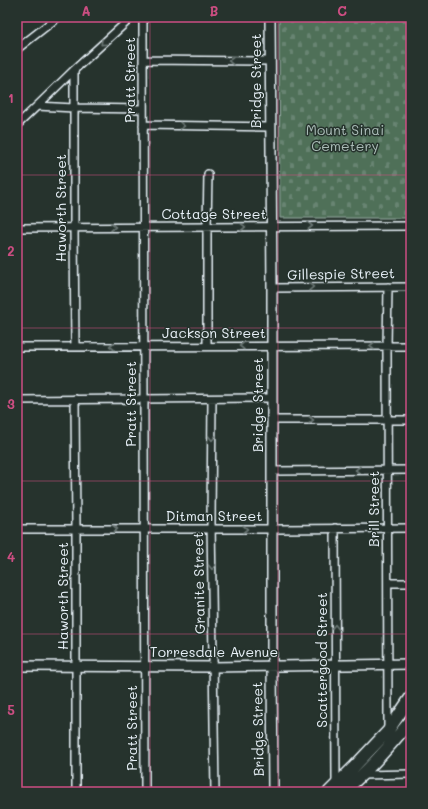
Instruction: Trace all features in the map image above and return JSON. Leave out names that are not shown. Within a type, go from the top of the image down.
[{"type":"main road","name":"Bridge Street","points":[[270,17],[273,792]]},
{"type":"main road","name":"Torresdale Avenue","points":[[17,666],[272,667],[411,664]]},
{"type":"main road","points":[[336,790],[353,768],[388,731],[411,697]]},
{"type":"main road","points":[[336,790],[362,776],[411,720]]},
{"type":"street","points":[[17,49],[58,17]]},
{"type":"street","points":[[17,124],[132,17]]},
{"type":"street","name":"Pratt Street","points":[[141,17],[143,22],[145,792]]},
{"type":"street","points":[[143,60],[270,61]]},
{"type":"street","name":"Haworth Street","points":[[74,70],[75,346]]},
{"type":"street","points":[[37,106],[143,109]]},
{"type":"street","points":[[143,125],[270,127]]},
{"type":"street","points":[[207,346],[208,174]]},
{"type":"street","name":"Cottage Street","points":[[17,228],[411,226]]},
{"type":"street","name":"Brill Street","points":[[388,287],[388,731]]},
{"type":"street","name":"Gillespie Street","points":[[272,288],[411,287]]},
{"type":"street","name":"Jackson Street","points":[[17,347],[411,346]]},
{"type":"street","name":"Granite Street","points":[[212,398],[212,667],[215,792]]},
{"type":"street","points":[[17,400],[271,398]]},
{"type":"street","name":"Haworth Street","points":[[75,400],[76,792]]},
{"type":"street","points":[[272,420],[411,420]]},
{"type":"street","points":[[272,471],[411,470]]},
{"type":"street","name":"Scattergood Street","points":[[335,528],[336,790]]},
{"type":"street","name":"Ditman Street","points":[[17,529],[411,528]]},
{"type":"street","points":[[388,583],[411,583]]},
{"type":"street","points":[[353,768],[362,776],[411,774]]},
{"type":"green space","name":"Mount Sinai Cemetery","points":[[279,17],[411,17],[411,218],[280,218]]}]
